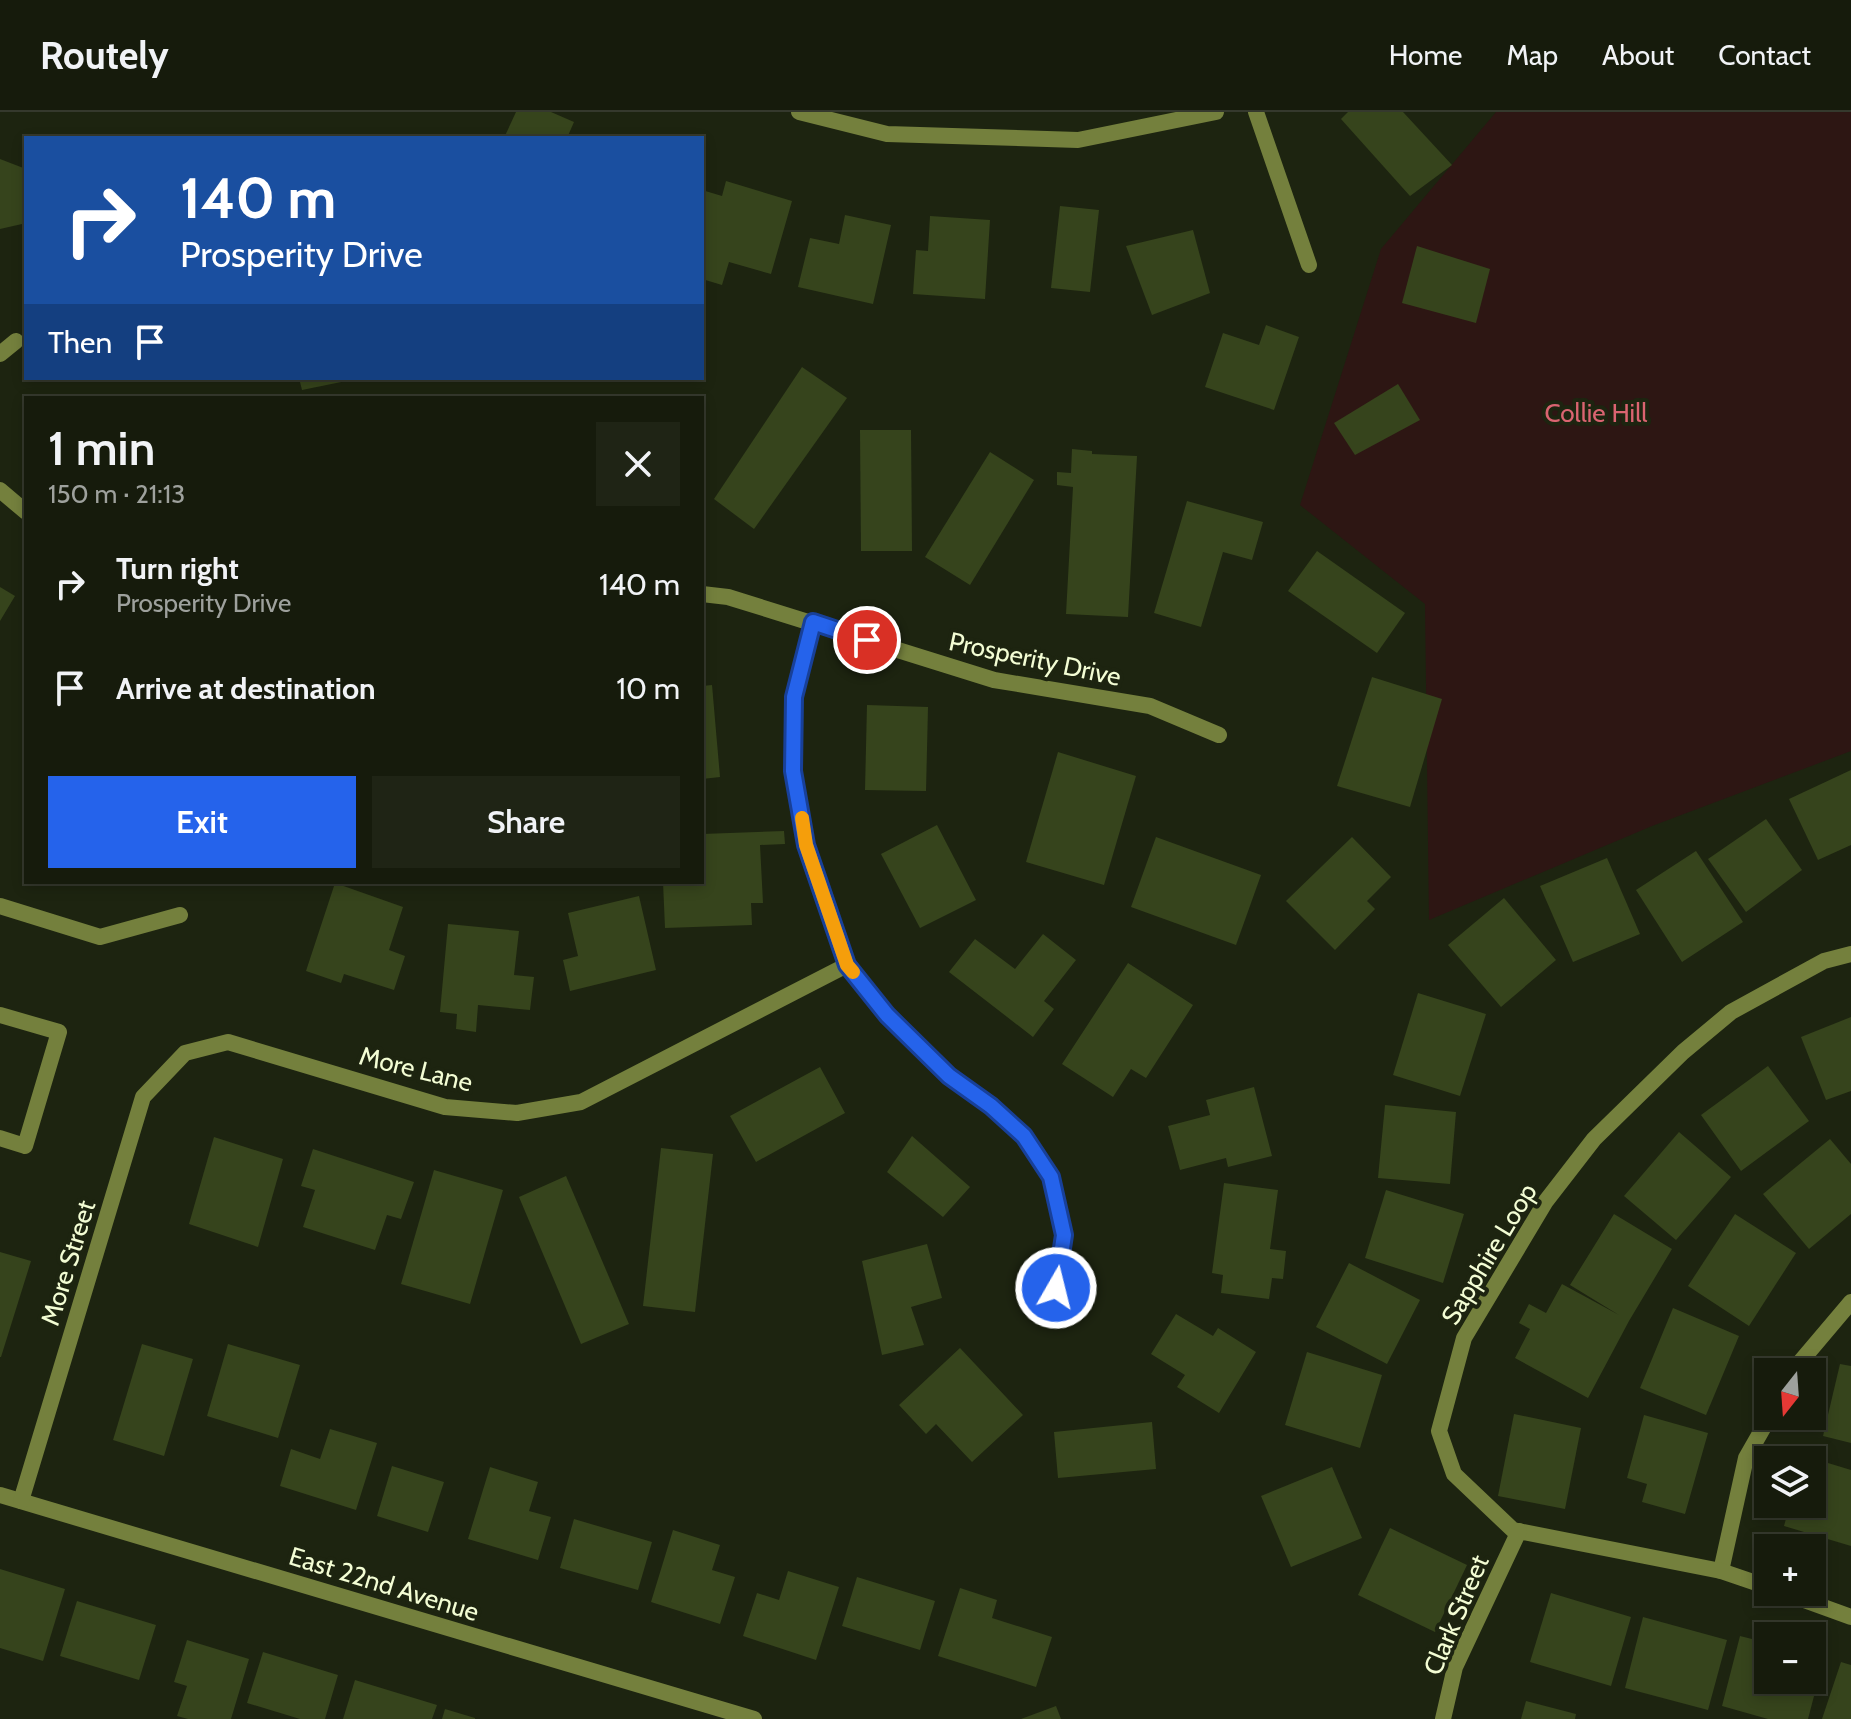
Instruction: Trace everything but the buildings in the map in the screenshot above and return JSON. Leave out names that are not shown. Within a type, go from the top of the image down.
[{"type":"street","points":[[799,112],[887,134],[1078,140],[1216,112]]},
{"type":"street","points":[[1256,112],[1309,265]]},
{"type":"street","points":[[0,354],[16,341]]},
{"type":"street","points":[[0,490],[24,510]]},
{"type":"street","name":"Prosperity Drive","points":[[704,594],[728,597],[813,622],[994,680],[1150,706],[1219,735]]},
{"type":"street","points":[[813,622],[794,697],[793,771],[806,845],[847,965],[887,1015],[949,1076],[991,1106],[1024,1136],[1051,1177],[1064,1235],[1056,1288]]},
{"type":"street","points":[[0,906],[100,937],[180,915]]},
{"type":"street","name":"Sapphire Loop","points":[[1754,1582],[1721,1571],[1513,1530],[1454,1474],[1439,1431],[1464,1338],[1546,1201],[1594,1139],[1683,1052],[1731,1012],[1824,961],[1851,954]]},
{"type":"street","name":"More Lane","points":[[185,1053],[228,1042],[445,1107],[517,1113],[581,1102],[847,965]]},
{"type":"street","points":[[0,1015],[59,1032],[25,1146],[0,1138]]},
{"type":"street","name":"More Street","points":[[21,1501],[143,1097],[185,1053]]},
{"type":"street","points":[[1804,1358],[1851,1302]]},
{"type":"street","points":[[1721,1571],[1746,1458],[1762,1430]]},
{"type":"street","name":"East 22nd Avenue","points":[[0,1495],[754,1719]]},
{"type":"street","name":"Clark Street","points":[[1443,1719],[1455,1667],[1519,1531]]},
{"type":"street","points":[[1821,1606],[1851,1617]]},
{"type":"green space","name":"Collie Hill","points":[[1496,112],[1851,112],[1851,751],[1652,826],[1429,920],[1425,604],[1300,505],[1381,249]]},
{"type":"slow traffic","points":[[802,818],[806,845],[847,965],[853,972]]},
{"type":"route","points":[[867,640],[813,622],[794,697],[793,771],[806,845],[847,965],[887,1015],[949,1076],[991,1106],[1024,1136],[1051,1177],[1064,1235],[1056,1288]]}]
